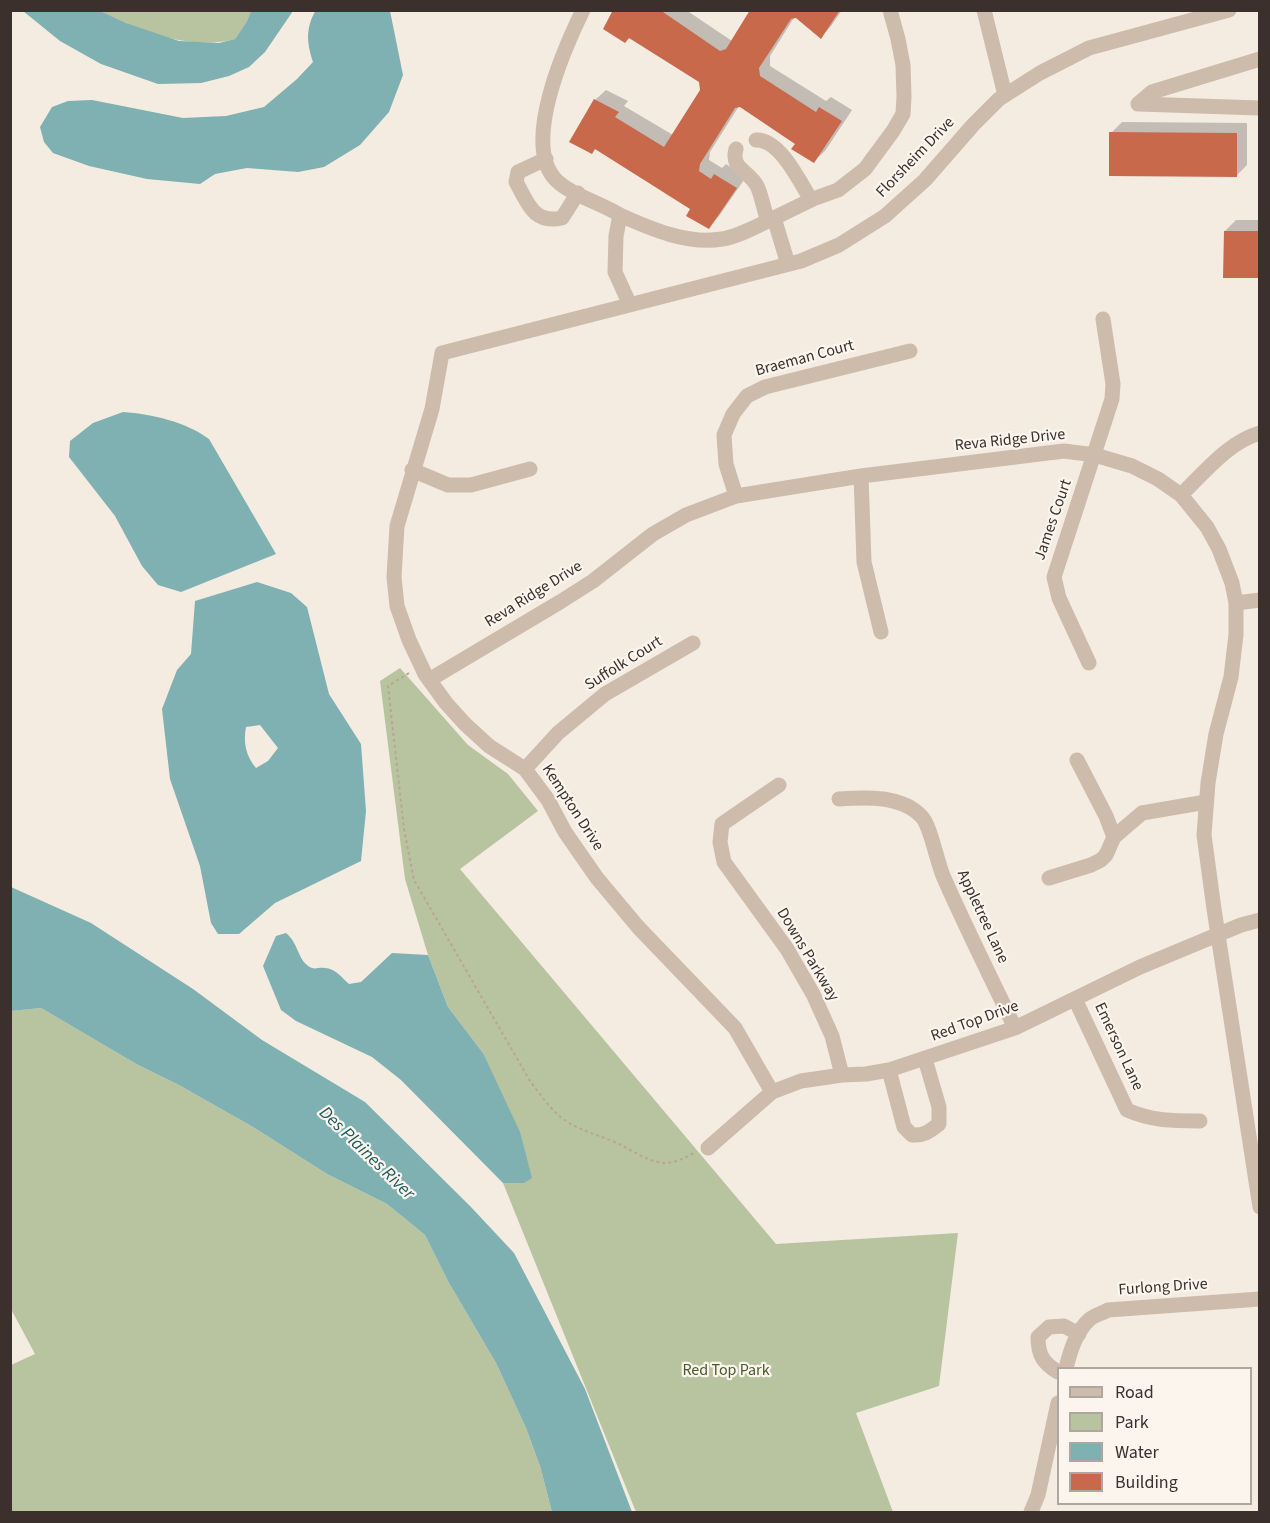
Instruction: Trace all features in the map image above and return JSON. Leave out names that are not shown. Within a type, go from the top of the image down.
[{"type":"street","points":[[583,10],[569,38],[548,97],[544,120],[543,144],[546,159],[555,179],[644,226],[696,241],[723,239],[771,219],[838,190],[865,169],[903,114],[903,65],[890,10]]},
{"type":"street","points":[[984,10],[1005,96]]},
{"type":"street","name":"Florsheim Drive","points":[[442,353],[801,261],[839,245],[885,216],[925,180],[973,125],[1005,96],[1040,73],[1089,48],[1230,10]]},
{"type":"street","points":[[1260,59],[1152,92],[1138,104],[1260,108]]},
{"type":"street","points":[[756,140],[763,140],[773,145],[811,200]]},
{"type":"street","points":[[736,149],[733,158],[736,165],[752,179],[758,188],[788,264]]},
{"type":"street","points":[[546,159],[518,172],[516,182],[533,213],[550,221],[562,218],[578,193]]},
{"type":"street","points":[[620,215],[615,272],[630,305]]},
{"type":"street","name":"James Court","points":[[1089,663],[1059,598],[1054,577],[1112,399],[1113,384],[1102,319]]},
{"type":"street","name":"Braeman Court","points":[[736,496],[726,464],[724,435],[733,414],[747,396],[765,387],[910,351]]},
{"type":"street","name":"Kempton Drive","points":[[442,353],[432,409],[397,526],[394,577],[397,606],[409,640],[429,680],[465,724],[489,746],[525,769],[548,800],[565,832],[597,878],[638,927],[735,1028],[772,1092]]},
{"type":"street","points":[[1181,495],[1224,453],[1252,435],[1260,433]]},
{"type":"street","name":"Reva Ridge Drive","points":[[429,680],[593,581],[653,534],[686,515],[736,496],[861,476],[1064,451],[1095,455],[1132,466],[1158,479],[1181,495],[1207,527],[1219,549],[1232,583],[1236,603],[1236,635],[1231,677],[1216,734],[1206,802],[1204,835],[1260,1207]]},
{"type":"street","points":[[412,470],[448,485],[471,485],[530,469]]},
{"type":"street","points":[[861,476],[864,562],[881,632]]},
{"type":"street","points":[[1236,603],[1260,600]]},
{"type":"street","name":"Suffolk Court","points":[[525,769],[558,733],[605,694],[693,643]]},
{"type":"street","points":[[1077,760],[1106,816],[1114,837]]},
{"type":"street","name":"Downs Parkway","points":[[779,785],[722,824],[720,842],[724,862],[787,950],[813,994],[832,1036],[842,1075]]},
{"type":"street","name":"Appletree Lane","points":[[839,799],[886,800],[911,808],[924,819],[942,876],[1015,1028]]},
{"type":"street","points":[[1049,879],[1101,860],[1106,855],[1114,837],[1142,813],[1206,802]]},
{"type":"street","name":"Red Top Drive","points":[[708,1148],[772,1092],[801,1081],[889,1070],[1015,1028],[1140,967],[1218,934],[1260,920]]},
{"type":"street","name":"Emerson Lane","points":[[1075,999],[1127,1110],[1144,1118],[1200,1121]]},
{"type":"street","points":[[889,1070],[904,1127],[912,1135],[920,1135],[929,1132],[939,1124],[939,1107],[925,1059]]},
{"type":"street","name":"Furlong Drive","points":[[1066,1367],[1070,1351],[1079,1334],[1090,1319],[1108,1310],[1260,1299]]},
{"type":"street","points":[[1057,1371],[1046,1364],[1038,1352],[1038,1337],[1049,1327],[1064,1326],[1079,1334]]},
{"type":"street","points":[[1031,1512],[1038,1495],[1057,1412]]},
{"type":"path","points":[[413,671],[388,686],[404,829],[414,880],[530,1081],[546,1103],[563,1118],[580,1129],[615,1142],[650,1159],[664,1162],[680,1160],[694,1154],[704,1145],[708,1148]]},
{"type":"green space","points":[[100,11],[251,11],[235,39],[200,42],[183,41],[148,32]]},
{"type":"green space","name":"Red Top Park","points":[[400,668],[468,745],[508,774],[538,811],[460,869],[776,1244],[958,1233],[939,1386],[856,1413],[893,1512],[636,1512],[503,1183],[524,1183],[483,1053],[448,1007],[428,955],[405,879],[380,681]]},
{"type":"green space","points":[[41,1008],[138,1065],[253,1127],[327,1174],[387,1204],[425,1235],[449,1283],[496,1363],[526,1428],[540,1466],[552,1512],[11,1512],[11,1365],[35,1354],[11,1309],[10,1011]]},
{"type":"water","points":[[316,10],[390,11],[403,75],[389,112],[360,145],[324,167],[298,172],[247,168],[215,174],[200,184],[147,179],[89,166],[53,153],[44,142],[40,127],[52,107],[68,101],[92,100],[183,118],[226,116],[264,107],[313,62],[308,36],[310,23]]},
{"type":"water","points":[[23,11],[100,11],[126,23],[179,41],[219,43],[235,39],[251,11],[293,11],[265,52],[249,67],[229,76],[201,83],[158,84],[101,64],[60,41]]},
{"type":"water","points":[[123,412],[168,420],[190,428],[209,439],[276,554],[181,592],[158,585],[142,566],[115,516],[69,457],[70,441],[93,423]]},
{"type":"water","points":[[257,582],[291,593],[307,607],[329,694],[361,744],[366,811],[361,861],[275,903],[239,934],[218,934],[211,923],[200,866],[170,779],[162,709],[177,670],[191,654],[195,601]],"holes":[[[260,725],[278,748],[268,761],[256,768],[246,749],[246,727]]]},
{"type":"water","name":"Des Plaines River","points":[[11,887],[91,923],[193,989],[262,1040],[365,1102],[470,1206],[514,1253],[585,1389],[632,1512],[552,1512],[540,1466],[526,1428],[496,1363],[449,1283],[425,1235],[387,1204],[327,1174],[253,1127],[138,1065],[41,1008],[11,1011]]},
{"type":"water","points":[[286,933],[309,967],[332,970],[349,984],[361,982],[392,953],[428,955],[448,1007],[483,1053],[520,1132],[532,1178],[524,1183],[503,1183],[401,1080],[372,1057],[296,1021],[281,1010],[263,966],[276,936]]},
{"type":"building","points":[[613,10],[660,10],[720,51],[726,49],[750,10],[840,10],[821,39],[796,18],[791,19],[759,68],[760,76],[816,112],[819,107],[842,121],[814,163],[791,149],[795,144],[740,107],[735,108],[700,164],[699,171],[711,179],[714,174],[737,188],[709,229],[686,216],[690,209],[595,149],[592,154],[569,142],[594,99],[619,112],[615,117],[664,147],[700,90],[699,82],[629,38],[625,43],[603,29]]},
{"type":"building","points":[[1109,132],[1237,133],[1237,177],[1109,176]]},
{"type":"building","points":[[1224,231],[1260,231],[1260,278],[1223,278]]}]
